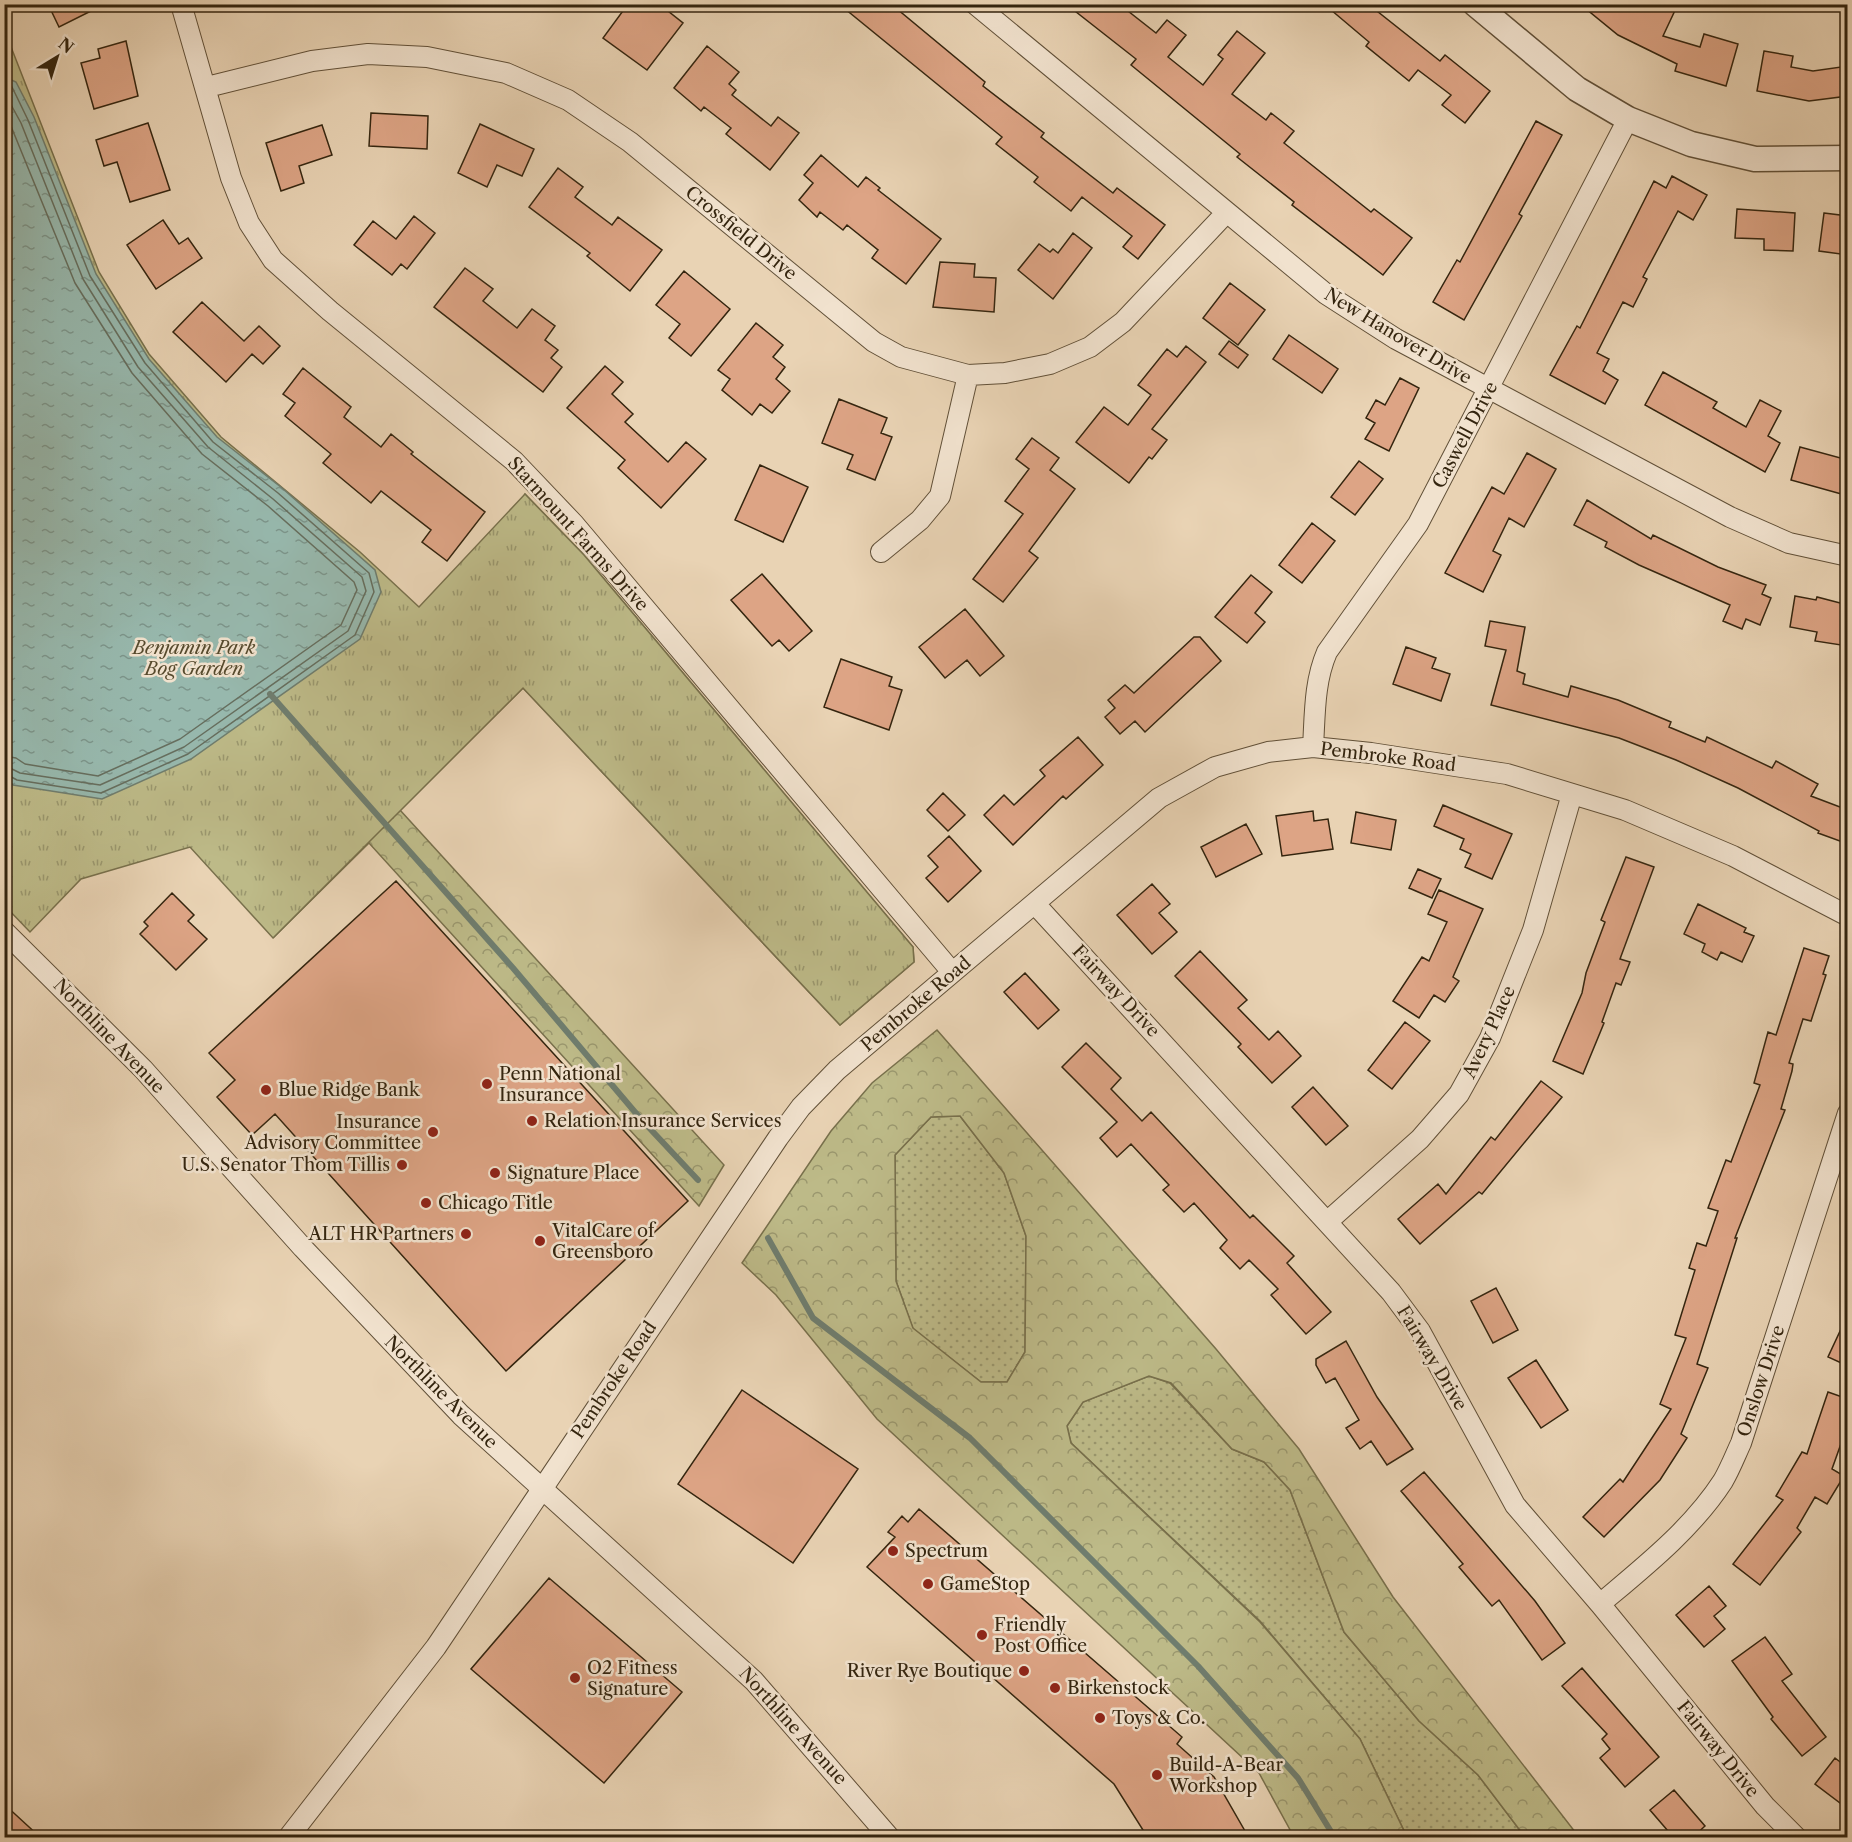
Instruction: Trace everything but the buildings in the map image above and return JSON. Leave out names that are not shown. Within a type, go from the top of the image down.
[{"type":"street","name":"Starmount Farms Drive","points":[[181,4],[207,87],[231,178],[249,223],[273,260],[330,311],[514,460],[574,524],[952,972]]},
{"type":"street","name":"New Hanover Drive","points":[[975,4],[1326,294],[1396,339],[1730,517],[1789,543],[1848,556]]},
{"type":"street","points":[[1475,4],[1577,89],[1628,119],[1691,144],[1755,159],[1848,158]]},
{"type":"street","name":"Crossfield Drive","points":[[207,87],[312,61],[368,54],[427,57],[506,73],[568,100],[630,142],[874,342],[901,357],[968,375],[1005,374],[1050,364],[1090,347],[1123,322],[1226,213]]},
{"type":"street","name":"Caswell Drive","points":[[1313,747],[1317,686],[1320,668],[1327,652],[1346,621],[1418,524],[1628,119]]},
{"type":"street","points":[[881,552],[920,520],[940,496],[968,375]]},
{"type":"street","name":"Pembroke Road","points":[[288,1838],[420,1671],[640,1341],[801,1107],[837,1070],[1035,904],[1132,818],[1190,780],[1215,767],[1268,752],[1313,747],[1393,756],[1508,774],[1625,810],[1733,856],[1848,916]]},
{"type":"street","name":"Avery Place","points":[[1327,1222],[1420,1139],[1459,1094],[1490,1038],[1533,930],[1572,794]]},
{"type":"street","name":"Fairway Drive","points":[[1035,904],[1391,1292],[1420,1331],[1515,1505],[1600,1604],[1764,1806],[1797,1838]]},
{"type":"street","name":"Northline Avenue","points":[[4,931],[142,1069],[303,1248],[453,1407],[542,1491],[754,1681],[891,1838]]},
{"type":"street","name":"Onslow Drive","points":[[1600,1604],[1651,1561],[1705,1506],[1724,1479],[1741,1443],[1848,1113]]},
{"type":"green space","name":"Benjamin Park Bog Garden","points":[[4,29],[99,272],[149,354],[221,437],[360,552],[419,607],[525,494],[584,555],[913,947],[914,962],[840,1025],[523,688],[273,938],[190,847],[81,879],[30,932],[5,906]]},
{"type":"green space","points":[[525,494],[584,555],[913,947],[914,962],[840,1025],[523,688],[400,810],[724,1165],[699,1206],[369,843],[273,938]]},
{"type":"green space","points":[[937,1030],[1216,1349],[1299,1449],[1393,1597],[1579,1837],[1525,1837],[1478,1775],[1419,1721],[1344,1632],[1290,1490],[1264,1462],[1232,1449],[1171,1383],[1149,1376],[1083,1402],[1067,1426],[1071,1443],[1260,1622],[1360,1739],[1407,1837],[1294,1837],[1259,1773],[877,1419],[776,1295],[742,1263],[831,1131],[872,1083]],"holes":[[[960,1116],[1004,1173],[1026,1236],[1025,1352],[1007,1382],[981,1382],[913,1328],[896,1281],[895,1155],[931,1117]]]},
{"type":"green space","points":[[960,1116],[1004,1173],[1026,1236],[1025,1352],[1007,1382],[981,1382],[913,1329],[896,1281],[895,1155],[931,1117]]},
{"type":"green space","points":[[1149,1376],[1170,1383],[1232,1449],[1264,1462],[1290,1490],[1344,1632],[1419,1721],[1478,1775],[1525,1837],[1407,1837],[1360,1739],[1260,1621],[1071,1443],[1067,1426],[1083,1402]]},
{"type":"water","points":[[5,77],[16,82],[34,117],[96,274],[149,359],[217,437],[282,488],[375,570],[381,592],[360,639],[191,759],[102,799],[13,785],[5,777]]},
{"type":"waterway","points":[[270,694],[513,968],[640,1118],[698,1180]]},
{"type":"waterway","points":[[768,1238],[813,1318],[970,1438],[1198,1666],[1298,1778],[1335,1838]]},
{"type":"place","name":"Penn National Insurance","points":[[487,1084]]},
{"type":"place","name":"Blue Ridge Bank","points":[[266,1090]]},
{"type":"place","name":"Relation Insurance Services","points":[[532,1121]]},
{"type":"place","name":"Insurance Advisory Committee","points":[[433,1132]]},
{"type":"place","name":"U.S. Senator Thom Tillis","points":[[402,1165]]},
{"type":"place","name":"Signature Place","points":[[495,1173]]},
{"type":"place","name":"Chicago Title","points":[[426,1203]]},
{"type":"place","name":"ALT HR Partners","points":[[466,1234]]},
{"type":"place","name":"VitalCare of Greensboro","points":[[540,1241]]},
{"type":"place","name":"Spectrum","points":[[893,1551]]},
{"type":"place","name":"GameStop","points":[[928,1584]]},
{"type":"place","name":"Friendly Post Office","points":[[982,1635]]},
{"type":"place","name":"River Rye Boutique","points":[[1024,1671]]},
{"type":"place","name":"O2 Fitness Signature","points":[[575,1678]]},
{"type":"place","name":"Birkenstock","points":[[1055,1688]]},
{"type":"place","name":"Toys & Co.","points":[[1100,1718]]},
{"type":"place","name":"Build-A-Bear Workshop","points":[[1157,1775]]}]
